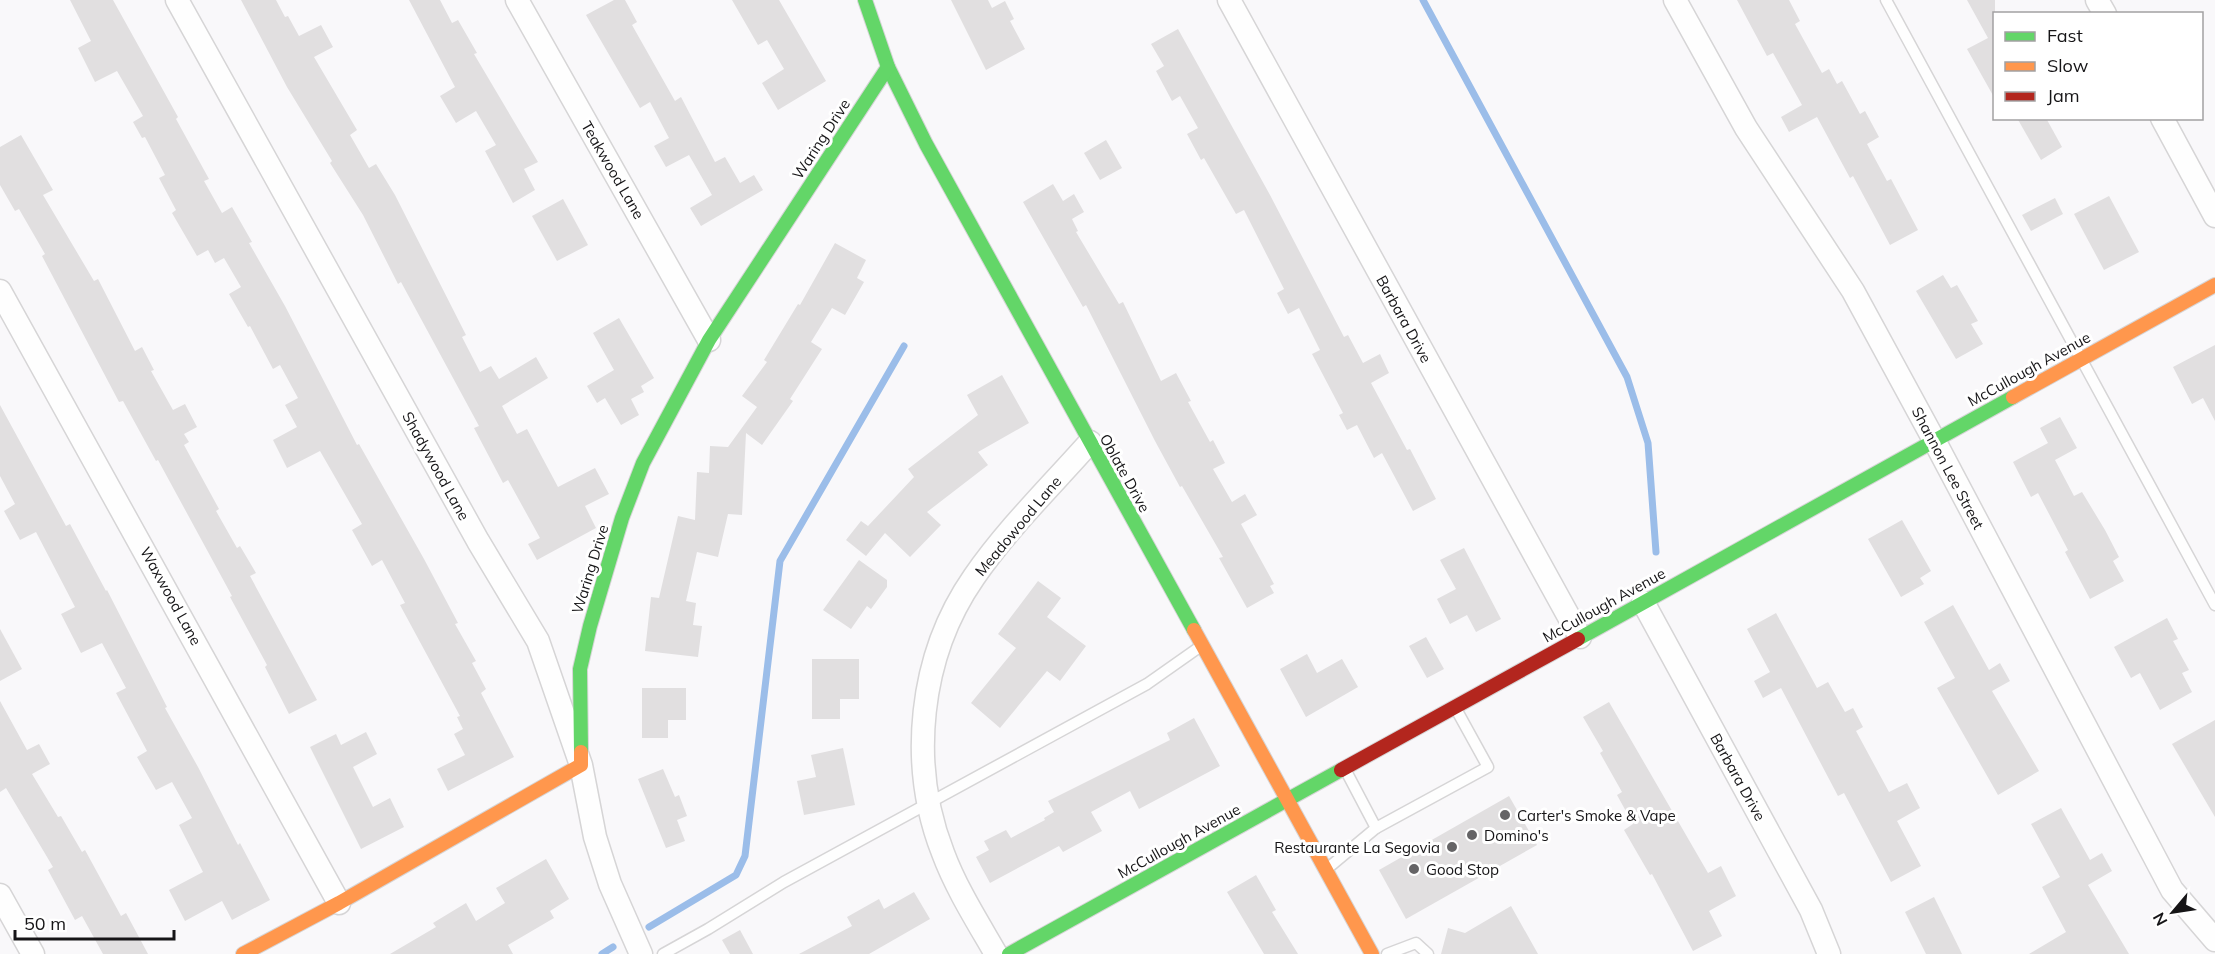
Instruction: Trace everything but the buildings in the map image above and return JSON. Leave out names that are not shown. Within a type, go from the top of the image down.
[{"type":"street","name":"Shadywood Lane","points":[[177,0],[472,530],[538,641],[581,765],[595,837],[607,874],[641,954]]},
{"type":"street","name":"Teakwood Lane","points":[[517,0],[710,340]]},
{"type":"street","name":"Oblate Drive","points":[[865,0],[888,68],[932,155],[1372,954]]},
{"type":"street","name":"Barbara Drive","points":[[1229,0],[1580,637]]},
{"type":"street","name":"Shannon Lee Street","points":[[1675,0],[1746,128],[1853,291],[2172,890],[2215,940]]},
{"type":"street","name":"Waring Drive","points":[[581,765],[580,669],[590,626],[622,518],[643,463],[710,340],[888,68]]},
{"type":"street","points":[[2163,120],[2215,216]]},
{"type":"street","name":"McCullough Avenue","points":[[1009,954],[2215,285]]},
{"type":"street","name":"Waxwood Lane","points":[[0,291],[339,903]]},
{"type":"street","name":"Meadowood Lane","points":[[996,954],[955,881],[942,852],[929,804],[923,759],[923,728],[933,665],[957,606],[973,579],[992,553],[1090,442]]},
{"type":"street","name":"Barbara Drive","points":[[1643,602],[1811,910],[1829,954]]},
{"type":"street","points":[[243,954],[339,903],[581,765]]},
{"type":"street","points":[[0,895],[33,954]]},
{"type":"lane","points":[[1886,0],[2215,605]]},
{"type":"lane","points":[[663,954],[784,882],[1147,684],[1202,646]]},
{"type":"lane","points":[[1326,870],[1376,828],[1488,767],[1455,706]]},
{"type":"lane","points":[[1344,768],[1376,828]]},
{"type":"lane","points":[[1387,954],[1416,943],[1428,954]]},
{"type":"waterway","points":[[1423,0],[1627,377],[1648,443],[1656,552]]},
{"type":"waterway","points":[[649,927],[736,875],[745,856],[780,561],[904,346]]},
{"type":"waterway","points":[[602,954],[613,947]]},
{"type":"traffic: fast","points":[[865,0],[888,67],[926,144],[1194,630]]},
{"type":"traffic: fast","points":[[581,752],[580,669],[590,626],[622,518],[643,463],[709,340],[888,67]]},
{"type":"traffic: fast","points":[[1578,639],[2013,397]]},
{"type":"traffic: fast","points":[[1009,954],[1341,770]]},
{"type":"traffic: slow","points":[[2013,397],[2215,285]]},
{"type":"traffic: slow","points":[[1194,630],[1372,954]]},
{"type":"traffic: slow","points":[[243,954],[339,903],[581,765],[581,752]]},
{"type":"traffic: jam","points":[[1341,770],[1578,639]]},
{"type":"place","name":"Carter's Smoke & Vape","points":[[1505,815]]},
{"type":"place","name":"Domino's","points":[[1472,835]]},
{"type":"place","name":"Restaurante La Segovia","points":[[1452,847]]},
{"type":"place","name":"Good Stop","points":[[1414,869]]}]
